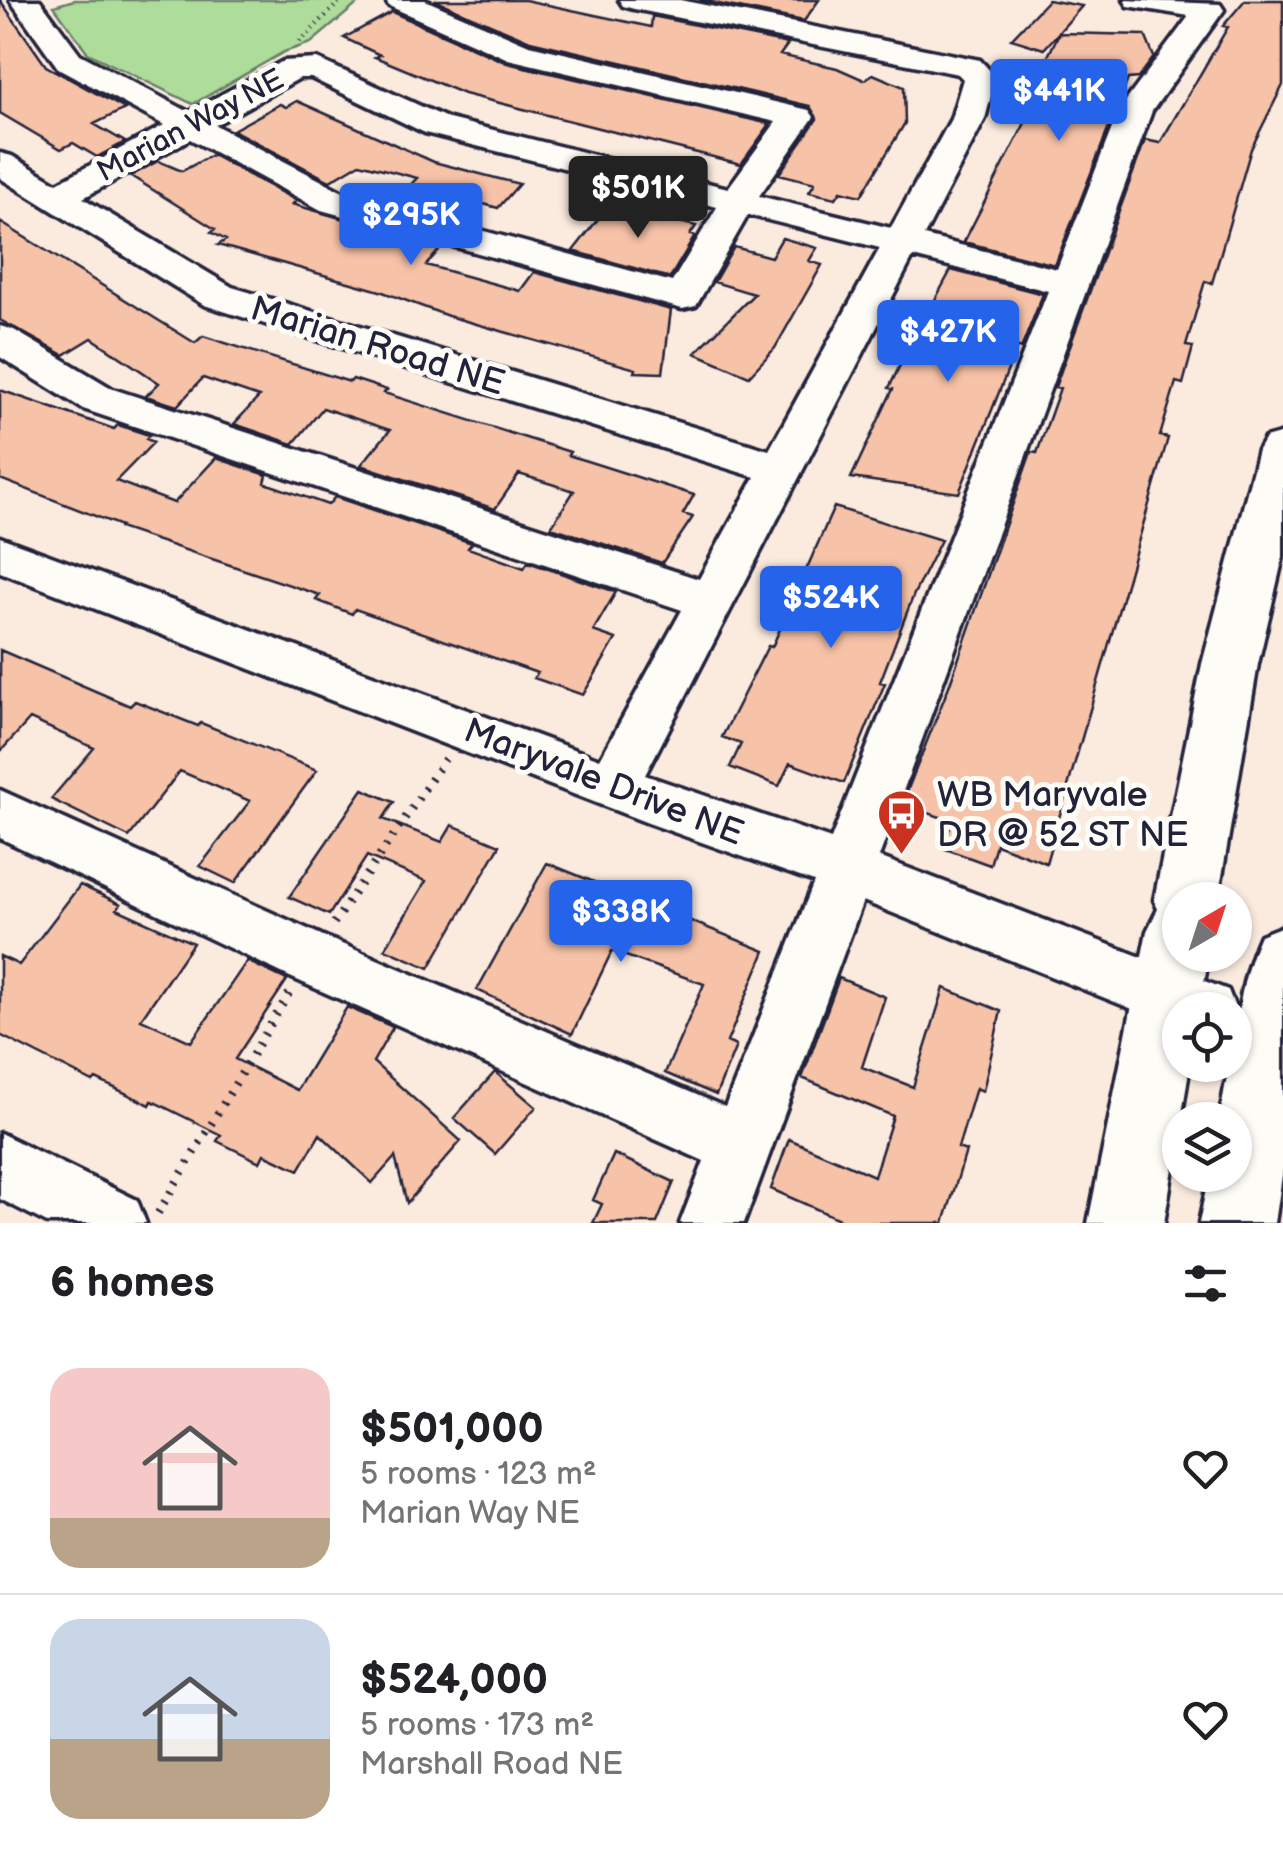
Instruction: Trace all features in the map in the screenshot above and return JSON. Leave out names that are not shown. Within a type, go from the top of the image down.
[{"type":"main road","points":[[1189,882],[1230,664],[1283,450]]},
{"type":"main road","points":[[1222,992],[1283,957]]},
{"type":"main road","points":[[1126,1223],[1180,1082]]},
{"type":"main road","points":[[1221,1082],[1237,1223]]},
{"type":"street","points":[[29,1],[68,61],[334,202],[682,297],[739,201],[797,116],[519,52],[400,0]]},
{"type":"street","points":[[613,785],[968,118],[980,77],[969,67],[634,0]]},
{"type":"street","points":[[1139,0],[1214,5]]},
{"type":"street","points":[[712,1223],[1136,110],[1214,5]]},
{"type":"street","name":"Marian Way NE","points":[[56,198],[294,68],[317,68],[437,126],[1069,284]]},
{"type":"street","name":"Marian Road NE","points":[[0,163],[218,296],[783,470]]},
{"type":"street","points":[[0,339],[98,399],[710,601]]},
{"type":"street","name":"Maryvale Drive NE","points":[[0,554],[613,785],[1195,992]]},
{"type":"street","points":[[0,813],[310,958],[741,1145]]},
{"type":"street","points":[[0,1165],[114,1223]]},
{"type":"path","points":[[294,68],[292,52],[341,0]]},
{"type":"green space","points":[[74,0],[362,0],[311,43],[284,52],[193,104],[88,53],[54,6]]},
{"type":"building","points":[[0,0],[46,66],[125,109],[94,124],[125,142],[97,157],[73,143],[61,149],[0,113]]},
{"type":"building","points":[[434,0],[525,0],[651,27],[652,16],[788,44],[780,55],[837,68],[864,80],[873,74],[904,87],[905,123],[861,196],[841,191],[836,198],[809,192],[815,183],[779,174],[817,119],[810,106],[530,41]]},
{"type":"building","points":[[699,0],[819,0],[804,21]]},
{"type":"building","points":[[1048,0],[1082,6],[1044,49],[1011,39]]},
{"type":"building","points":[[1245,0],[1283,0],[1283,85],[1251,149],[1212,283],[1205,281],[1186,346],[1193,347],[1183,384],[1176,382],[1160,436],[1168,438],[1046,863],[996,844],[990,865],[943,848],[952,821],[902,804],[949,686],[1031,452],[1037,453],[1060,388],[1055,387],[1145,140],[1160,143],[1228,27],[1223,26]]},
{"type":"building","points":[[392,12],[507,63],[770,124],[741,164],[464,94],[375,57],[380,55],[344,38]]},
{"type":"building","points":[[1059,33],[1145,35],[1154,57],[1138,78],[1128,79],[1055,265],[964,242],[1027,119],[1038,91],[1032,90]]},
{"type":"building","points":[[297,101],[434,162],[519,184],[498,208],[480,203],[464,222],[393,203],[417,178],[360,163],[330,181],[233,130],[280,104],[286,107]]},
{"type":"building","points":[[212,155],[297,201],[292,204],[442,247],[426,265],[520,291],[534,272],[671,310],[663,373],[635,372],[636,369],[448,316],[380,291],[218,245],[226,240],[211,232],[215,229],[131,176],[158,161],[182,171]]},
{"type":"building","points":[[609,205],[696,226],[690,235],[695,236],[670,278],[573,251]]},
{"type":"building","points":[[0,222],[195,343],[203,336],[350,382],[353,379],[387,390],[384,393],[694,495],[683,514],[693,517],[662,563],[551,527],[574,491],[519,474],[495,509],[361,465],[390,430],[323,408],[293,444],[234,424],[259,397],[203,378],[177,406],[146,396],[159,383],[92,338],[64,355],[0,320]]},
{"type":"building","points":[[782,238],[817,248],[809,261],[822,265],[775,348],[749,376],[695,353],[754,294],[714,282],[734,247],[771,257]]},
{"type":"building","points":[[951,270],[1043,294],[1021,349],[1017,347],[959,493],[851,478],[893,389],[889,388],[901,363]]},
{"type":"building","points":[[0,390],[114,429],[118,425],[149,435],[146,439],[154,442],[116,481],[174,503],[216,458],[267,475],[265,483],[328,505],[335,497],[472,543],[468,548],[524,568],[528,562],[616,592],[593,631],[616,639],[583,695],[534,678],[537,673],[355,609],[352,614],[316,600],[320,595],[119,528],[0,479]]},
{"type":"building","points":[[834,507],[941,540],[914,594],[880,682],[885,683],[844,783],[790,763],[779,786],[730,767],[741,744],[722,737],[768,646],[772,647]]},
{"type":"building","points":[[0,650],[130,706],[135,701],[198,726],[201,723],[317,770],[235,883],[200,866],[250,801],[180,771],[129,837],[51,799],[94,748],[30,719],[0,752]]},
{"type":"building","points":[[363,789],[394,802],[383,819],[442,842],[452,825],[500,845],[429,968],[385,949],[426,881],[367,856],[329,915],[289,897]]},
{"type":"building","points":[[547,863],[765,951],[727,1042],[736,1046],[716,1095],[665,1073],[704,984],[612,951],[572,1034],[477,990]]},
{"type":"building","points":[[80,885],[121,904],[117,909],[193,943],[141,1019],[191,1042],[247,961],[287,980],[235,1059],[297,1090],[347,1007],[393,1027],[373,1062],[461,1141],[407,1203],[395,1157],[372,1183],[320,1134],[299,1170],[264,1154],[260,1162],[217,1141],[221,1135],[152,1101],[150,1105],[96,1079],[93,1082],[0,1035],[0,956],[19,965]]},
{"type":"building","points":[[839,978],[885,997],[862,1067],[913,1087],[944,988],[1001,1011],[983,1091],[976,1088],[958,1148],[966,1151],[944,1223],[848,1223],[771,1189],[789,1139],[874,1176],[893,1116],[802,1078]]},
{"type":"building","points":[[495,1072],[536,1107],[495,1154],[454,1118]]},
{"type":"building","points":[[614,1154],[674,1182],[657,1223],[593,1223],[602,1204],[593,1200]]},
{"type":"place","name":"WB Maryvale DR @ 52 ST NE","points":[[902,856]]}]
